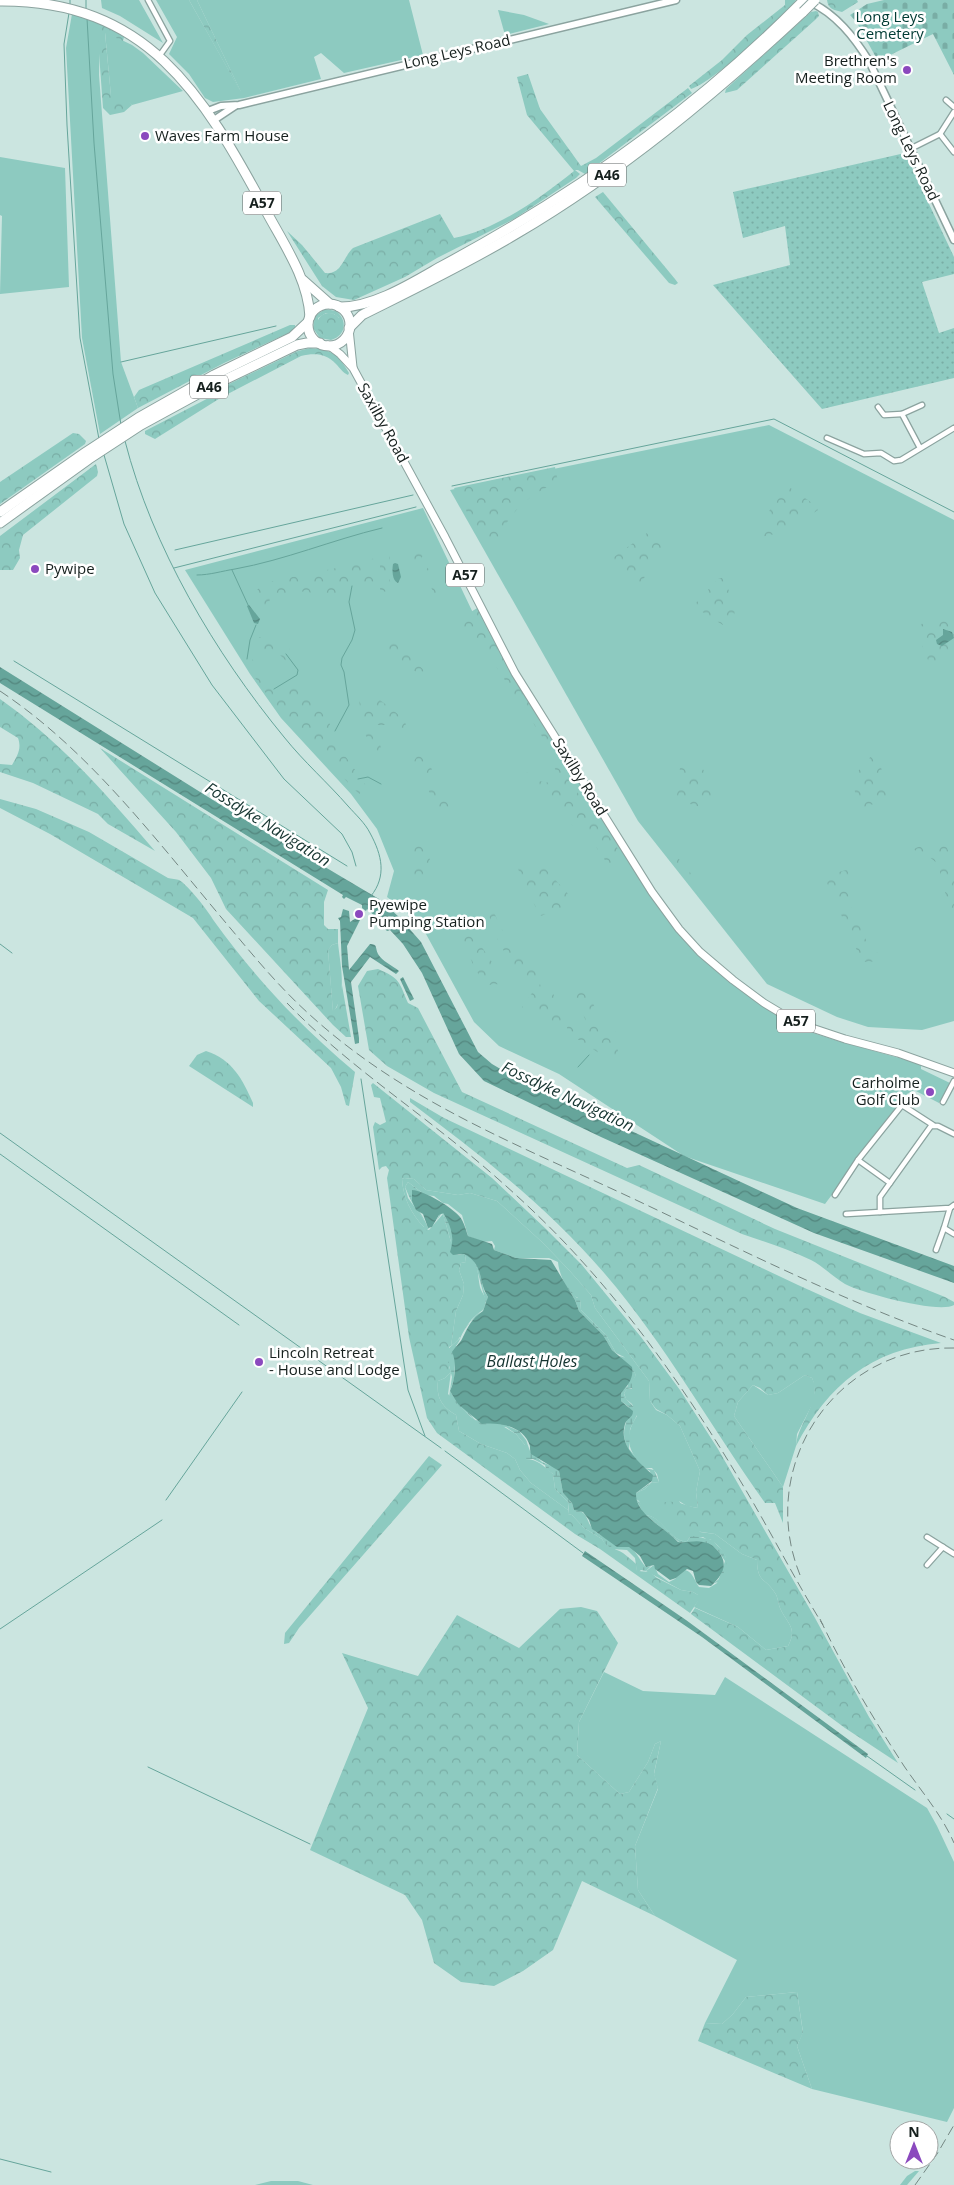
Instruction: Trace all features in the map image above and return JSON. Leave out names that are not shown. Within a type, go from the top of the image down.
[{"type":"highway","name":"A46","points":[[349,329],[359,317],[479,256],[601,179],[712,94],[800,10],[805,0]]},
{"type":"highway","name":"A46","points":[[339,307],[362,305],[416,280],[544,208],[600,170],[701,93],[753,48],[815,0]]},
{"type":"highway","name":"A57","points":[[0,1],[35,1],[93,14],[126,30],[160,55],[182,78],[208,111],[254,188],[302,280],[308,298],[309,319]]},
{"type":"highway","name":"A57","points":[[302,280],[330,304]]},
{"type":"highway","points":[[330,304],[339,307],[348,317],[349,329],[341,341],[324,344],[310,333],[309,319],[318,307],[330,304]]},
{"type":"highway","name":"A46","points":[[0,512],[214,375],[292,338],[309,319]]},
{"type":"highway","name":"A46","points":[[140,422],[291,347],[303,343],[324,344]]},
{"type":"highway","name":"A46","points":[[0,524],[87,455]]},
{"type":"main road","name":"Saxilby Road","points":[[349,329],[353,368]]},
{"type":"main road","name":"Saxilby Road","points":[[324,344],[340,354],[353,368],[445,537],[515,673],[652,892],[679,929],[700,952],[733,980],[789,1018],[806,1026],[926,1062],[954,1073]]},
{"type":"street","points":[[148,0],[170,42],[160,55]]},
{"type":"street","name":"Long Leys Road","points":[[208,111],[676,0]]},
{"type":"street","name":"Long Leys Road","points":[[805,0],[839,22],[856,40],[868,61],[954,240]]},
{"type":"street","points":[[946,100],[954,107]]},
{"type":"street","name":"Long Leys Road","points":[[214,120],[238,104]]},
{"type":"street","points":[[910,149],[940,134],[954,112]]},
{"type":"street","points":[[940,134],[954,152]]},
{"type":"street","points":[[878,407],[884,415],[902,414],[922,405]]},
{"type":"street","points":[[902,414],[920,448]]},
{"type":"street","points":[[826,438],[864,454],[881,453],[894,461],[901,460],[954,428]]},
{"type":"street","points":[[943,1102],[954,1081]]},
{"type":"street","points":[[835,1195],[858,1160],[899,1106],[904,1106],[933,1125],[954,1134]]},
{"type":"street","points":[[880,1212],[880,1197],[933,1125]]},
{"type":"street","points":[[858,1160],[890,1183]]},
{"type":"street","points":[[846,1214],[952,1207],[936,1250]]},
{"type":"street","points":[[944,1228],[954,1234]]},
{"type":"street","points":[[927,1537],[954,1554]]},
{"type":"street","points":[[927,1565],[943,1547]]},
{"type":"green space","points":[[101,0],[139,0],[163,43],[120,16],[102,8]]},
{"type":"green space","points":[[156,0],[189,0],[241,92],[197,0],[409,0],[423,55],[344,73],[321,53],[314,57],[321,79],[244,98],[213,102],[205,98],[189,74],[169,54],[177,37]]},
{"type":"green space","points":[[189,0],[197,0],[244,98]]},
{"type":"green space","points":[[785,0],[796,0],[777,21],[730,63],[691,89],[689,86],[722,60],[747,35],[785,5]]},
{"type":"green space","points":[[827,0],[857,0],[858,2],[842,12],[830,7]]},
{"type":"green space","name":"Long Leys Cemetery","points":[[884,0],[954,0],[954,75],[933,34],[878,61],[857,23],[850,15],[867,4]]},
{"type":"green space","points":[[498,10],[524,15],[549,24],[505,35]]},
{"type":"green space","points":[[816,11],[819,16],[815,20],[737,90],[725,93],[726,89],[811,12]]},
{"type":"green space","points":[[72,14],[100,22],[99,75],[121,362],[138,408],[100,434],[82,338],[66,48]]},
{"type":"green space","points":[[100,22],[124,37],[123,41],[105,33],[111,96],[122,95],[132,105],[124,112],[110,115],[103,108],[97,26]]},
{"type":"green space","points":[[105,32],[132,45],[143,53],[183,91],[132,105],[124,99],[111,96]]},
{"type":"green space","points":[[528,74],[540,109],[581,166],[596,158],[688,88],[692,93],[585,174],[575,170],[580,174],[576,178],[514,219],[437,258],[405,277],[354,300],[336,297],[322,286],[287,231],[302,245],[325,273],[331,273],[342,265],[353,248],[440,214],[454,238],[486,228],[533,202],[574,171],[527,115],[517,77]]},
{"type":"green space","points":[[905,153],[954,257],[954,274],[922,282],[939,333],[954,328],[954,378],[822,409],[713,285],[790,265],[785,226],[743,238],[733,192]]},
{"type":"green space","points":[[0,157],[65,168],[69,287],[0,294],[2,216],[0,215]]},
{"type":"green space","points":[[603,192],[678,283],[675,285],[669,283],[595,197]]},
{"type":"green space","points":[[325,309],[336,311],[344,323],[340,335],[331,340],[320,338],[313,328],[315,316]],"holes":[[[326,313],[334,314],[339,318],[336,334],[324,335],[318,330],[318,318]]]},
{"type":"green space","points":[[329,313],[338,316],[341,325],[338,334],[329,337],[320,334],[317,325],[320,316]]},
{"type":"green space","points":[[290,325],[295,325],[295,330],[224,363],[138,408],[134,397],[139,390]]},
{"type":"green space","points":[[310,348],[334,354],[349,373],[348,375],[332,360],[324,356],[311,354],[301,356],[222,397],[155,439],[145,434],[145,431],[222,391],[229,384],[298,351]]},
{"type":"green space","points":[[769,425],[954,520],[954,1021],[922,1030],[868,1027],[837,1017],[767,984],[638,821],[450,490]]},
{"type":"green space","points":[[73,433],[79,434],[86,441],[85,444],[0,504],[0,482]]},
{"type":"green space","points":[[96,464],[97,476],[23,535],[19,550],[20,558],[13,570],[0,570],[0,536]]},
{"type":"green space","points":[[555,467],[558,482],[538,492],[523,504],[510,518],[498,538],[482,540],[454,488]]},
{"type":"green space","points":[[789,487],[818,507],[818,510],[784,531],[769,536],[758,536],[764,520],[782,489]]},
{"type":"green space","name":"Carholme Golf Club","points":[[423,508],[474,615],[597,811],[679,933],[785,1018],[813,1033],[921,1064],[921,1069],[950,1083],[939,1103],[914,1090],[907,1094],[825,1204],[684,1156],[559,1074],[499,1046],[474,1022],[420,923],[387,897],[394,871],[377,829],[351,794],[281,718],[250,674],[185,570]]},
{"type":"green space","points":[[647,533],[662,546],[639,587],[611,559]]},
{"type":"green space","points":[[418,544],[423,544],[424,553],[420,561],[436,576],[442,598],[435,598],[429,581],[419,568],[412,567],[412,552]]},
{"type":"green space","points":[[390,554],[390,581],[394,590],[382,592],[380,589],[380,561]]},
{"type":"green space","points":[[375,558],[376,592],[346,584],[346,592],[321,598],[310,592],[303,592],[293,598],[277,594],[270,596],[269,607],[254,603],[253,595],[263,583],[356,564]]},
{"type":"green space","points":[[719,578],[723,578],[736,606],[731,628],[726,627],[693,606]]},
{"type":"green space","points":[[479,607],[554,739],[547,744],[478,639],[454,622]]},
{"type":"green space","points":[[932,618],[954,619],[954,653],[931,663],[916,630],[918,626]]},
{"type":"green space","points":[[256,637],[282,643],[301,662],[291,666],[275,650],[258,649],[254,641]]},
{"type":"green space","points":[[394,641],[425,671],[419,674],[390,654],[386,648]]},
{"type":"green space","points":[[241,658],[254,660],[275,690],[284,685],[292,685],[315,700],[326,713],[333,734],[367,787],[359,794],[278,710]]},
{"type":"green space","points":[[359,698],[366,706],[371,706],[376,700],[380,700],[404,719],[409,734],[390,725],[376,725],[376,732],[384,757],[376,761],[362,726]]},
{"type":"green space","points":[[0,699],[22,715],[63,751],[101,789],[155,851],[108,824],[98,814],[33,783],[0,772],[0,764],[12,765],[19,746],[18,738],[0,727]]},
{"type":"green space","points":[[100,748],[328,890],[324,902],[324,925],[328,929],[338,929],[338,943],[332,945],[328,950],[333,1011],[337,1007],[342,985],[351,1037],[346,1037],[333,1025],[226,909],[211,878],[176,832]]},
{"type":"green space","points":[[547,750],[623,856],[616,865],[609,866],[588,835],[577,831],[566,818],[559,800],[526,781],[516,771],[519,767],[539,781],[550,783],[555,780],[556,771]]},
{"type":"green space","points":[[419,753],[426,757],[450,808],[446,815],[433,799],[414,761]]},
{"type":"green space","points":[[873,754],[877,756],[890,794],[888,799],[862,808],[857,801],[852,778]]},
{"type":"green space","points":[[683,765],[702,768],[719,792],[719,797],[707,809],[680,801],[677,796],[680,768]]},
{"type":"green space","points":[[0,799],[36,809],[89,832],[168,878],[183,883],[203,905],[246,963],[280,1001],[355,1072],[349,1106],[346,1105],[341,1087],[331,1068],[259,1001],[193,918],[50,834],[0,808]]},
{"type":"green space","points":[[945,839],[954,875],[954,914],[950,912],[938,864],[927,855],[912,849]]},
{"type":"green space","points":[[419,841],[426,845],[434,876],[413,885],[413,843]]},
{"type":"green space","points":[[673,852],[703,888],[703,893],[698,894],[667,857],[668,853]]},
{"type":"green space","points":[[519,856],[530,873],[536,871],[541,864],[571,897],[567,905],[541,916],[519,873],[516,861]]},
{"type":"green space","points":[[861,866],[848,881],[852,908],[869,947],[889,961],[862,962],[824,876]]},
{"type":"green space","points":[[490,904],[505,936],[522,957],[533,960],[542,991],[552,991],[563,1017],[557,1027],[522,1007],[532,993],[514,969],[513,961],[506,955],[498,940],[488,913]]},
{"type":"green space","points":[[466,924],[496,968],[499,978],[516,988],[516,993],[512,995],[500,984],[487,985],[482,979],[470,958],[460,928]]},
{"type":"green space","points":[[338,943],[342,988],[338,1005],[333,1012],[328,950],[332,945]]},
{"type":"green space","points":[[378,969],[395,978],[408,1003],[418,1008],[462,1092],[627,1168],[639,1165],[775,1229],[945,1297],[954,1302],[954,1305],[933,1307],[917,1305],[854,1288],[845,1284],[811,1260],[742,1234],[434,1093],[387,1066],[369,1050],[358,986],[367,971]]},
{"type":"green space","points":[[585,987],[595,1009],[599,1033],[609,1035],[619,1030],[626,1037],[617,1045],[619,1058],[616,1064],[568,1033],[567,1027],[569,1023],[585,1034],[589,1028],[573,991]]},
{"type":"green space","points":[[206,1051],[223,1060],[236,1071],[249,1094],[253,1107],[189,1066],[197,1055]]},
{"type":"green space","points":[[373,1083],[492,1178],[546,1229],[582,1265],[641,1337],[680,1390],[718,1449],[815,1618],[869,1717],[898,1763],[845,1728],[691,1614],[695,1608],[738,1627],[766,1650],[788,1646],[791,1640],[792,1630],[772,1588],[760,1577],[757,1560],[742,1554],[715,1534],[682,1529],[661,1503],[676,1502],[698,1508],[696,1492],[700,1471],[680,1426],[656,1409],[650,1401],[649,1381],[595,1308],[591,1295],[542,1242],[497,1201],[470,1193],[458,1195],[426,1190],[414,1179],[404,1178],[402,1179],[406,1199],[424,1229],[429,1230],[443,1214],[453,1255],[465,1255],[466,1262],[461,1263],[459,1270],[464,1284],[463,1295],[456,1311],[451,1346],[449,1347],[449,1367],[451,1372],[445,1378],[438,1381],[439,1397],[447,1409],[456,1415],[459,1431],[481,1444],[507,1453],[515,1459],[520,1470],[531,1483],[568,1510],[568,1514],[572,1515],[584,1528],[602,1539],[608,1546],[630,1558],[636,1564],[637,1571],[650,1572],[657,1578],[681,1590],[698,1595],[698,1601],[690,1613],[600,1549],[575,1534],[437,1433],[427,1418],[409,1337],[387,1178],[389,1170],[386,1166],[379,1170],[373,1127],[375,1122],[380,1125],[386,1122],[380,1098],[374,1097],[371,1085]]},
{"type":"green space","points":[[410,1098],[444,1118],[798,1285],[860,1313],[941,1343],[893,1353],[873,1362],[854,1374],[837,1388],[822,1405],[796,1446],[814,1395],[812,1378],[805,1375],[778,1393],[768,1395],[753,1385],[738,1402],[734,1416],[783,1487],[783,1523],[775,1503],[765,1503],[648,1329],[605,1274],[560,1226],[512,1182],[410,1102]]},
{"type":"green space","points":[[402,1179],[414,1179],[426,1190],[458,1195],[470,1193],[497,1201],[542,1242],[591,1295],[595,1308],[649,1381],[650,1401],[656,1410],[667,1415],[680,1426],[700,1471],[696,1492],[698,1508],[687,1506],[679,1501],[700,1532],[715,1534],[742,1554],[757,1560],[760,1577],[772,1588],[792,1630],[788,1646],[766,1650],[738,1627],[694,1607],[698,1600],[698,1595],[681,1590],[646,1571],[654,1565],[658,1574],[669,1582],[685,1570],[692,1574],[699,1587],[709,1588],[717,1583],[726,1560],[725,1555],[711,1539],[690,1537],[687,1541],[682,1541],[671,1534],[656,1519],[645,1515],[639,1501],[636,1499],[636,1493],[645,1489],[651,1483],[659,1482],[657,1474],[652,1468],[645,1468],[639,1462],[629,1444],[630,1431],[637,1416],[632,1404],[626,1399],[624,1393],[627,1389],[632,1389],[631,1383],[636,1375],[624,1357],[616,1353],[606,1335],[581,1310],[580,1299],[571,1293],[564,1283],[558,1262],[549,1258],[516,1258],[494,1250],[495,1246],[492,1241],[483,1242],[468,1236],[462,1215],[434,1196],[425,1195],[408,1182],[405,1187],[408,1198],[424,1220],[424,1227],[408,1205],[403,1186]]},
{"type":"green space","points":[[408,1182],[425,1195],[412,1190],[416,1206],[424,1220],[413,1204],[405,1187]]},
{"type":"green space","points":[[440,1213],[443,1213],[452,1229],[453,1254],[449,1253],[451,1242],[443,1214],[437,1220]]},
{"type":"green space","points":[[424,1220],[428,1228],[430,1227],[426,1231],[424,1229]]},
{"type":"green space","points":[[465,1255],[470,1257],[476,1264],[480,1287],[486,1303],[484,1309],[472,1320],[458,1340],[451,1346],[456,1311],[463,1295],[464,1284],[459,1270],[461,1263],[466,1262]]},
{"type":"green space","points":[[475,1262],[478,1264],[484,1291],[488,1297],[487,1303],[484,1307],[486,1303]]},
{"type":"green space","points":[[566,1285],[577,1298],[580,1298],[581,1310],[606,1335],[616,1353],[603,1335],[579,1311]]},
{"type":"green space","points":[[465,1329],[456,1346],[454,1379],[450,1391],[475,1420],[449,1397],[452,1377],[447,1350],[460,1338]]},
{"type":"green space","points":[[620,1356],[626,1358],[636,1375],[632,1383],[633,1388],[627,1389],[624,1393],[638,1413],[630,1429],[629,1449],[645,1468],[632,1456],[626,1445],[624,1430],[629,1407],[621,1401],[621,1392],[628,1386]]},
{"type":"green space","points":[[451,1372],[448,1394],[471,1417],[484,1426],[501,1425],[516,1434],[525,1445],[525,1459],[537,1462],[553,1474],[555,1489],[569,1503],[568,1510],[531,1483],[520,1470],[515,1459],[507,1453],[481,1444],[459,1431],[456,1415],[447,1409],[441,1401],[438,1392],[438,1381],[445,1378]]},
{"type":"green space","points":[[805,1375],[812,1378],[815,1385],[814,1401],[797,1434],[796,1446],[783,1487],[734,1416],[738,1402],[753,1385],[768,1395],[778,1393]]},
{"type":"green space","points":[[475,1420],[503,1424],[519,1431],[526,1440],[530,1451],[542,1462],[559,1471],[563,1493],[572,1503],[574,1510],[582,1512],[592,1528],[600,1535],[631,1548],[646,1567],[651,1566],[646,1571],[641,1570],[637,1573],[635,1558],[627,1550],[612,1549],[602,1539],[584,1528],[572,1515],[568,1514],[569,1503],[555,1489],[553,1474],[546,1469],[545,1465],[533,1459],[525,1459],[523,1457],[525,1445],[516,1434],[506,1427],[482,1426]]},
{"type":"green space","points":[[429,1456],[442,1465],[299,1628],[289,1643],[284,1644],[285,1633]]},
{"type":"green space","points":[[645,1468],[654,1470],[659,1482],[651,1483],[645,1489],[636,1493],[652,1482],[650,1471]]},
{"type":"green space","points":[[636,1499],[642,1505],[645,1514],[643,1513]]},
{"type":"green space","points":[[646,1515],[657,1519],[676,1538],[682,1541],[687,1541],[691,1536],[713,1539],[723,1551],[726,1559],[725,1571],[719,1582],[714,1583],[719,1579],[725,1561],[715,1548],[705,1543],[679,1542]]},
{"type":"green space","points":[[581,1607],[597,1611],[618,1643],[579,1722],[577,1755],[620,1794],[629,1792],[648,1762],[655,1744],[661,1741],[654,1773],[658,1788],[635,1846],[638,1890],[655,1916],[582,1881],[553,1950],[523,1971],[494,1986],[461,1982],[434,1963],[422,1920],[405,1895],[310,1850],[368,1708],[342,1653],[418,1676],[457,1615],[519,1648],[560,1609]]},
{"type":"green space","points":[[604,1672],[643,1691],[715,1695],[725,1677],[927,1808],[954,1862],[954,2108],[947,2122],[812,2089],[797,2046],[803,2032],[797,1992],[746,1997],[733,2014],[722,2024],[705,2023],[737,1960],[655,1916],[638,1890],[635,1846],[658,1789],[654,1774],[661,1741],[655,1744],[648,1762],[629,1792],[620,1794],[577,1755],[579,1722]]},
{"type":"green space","points":[[797,1992],[803,2033],[797,2046],[812,2089],[698,2041],[705,2023],[722,2024],[733,2014],[746,1997]]},
{"type":"green space","points":[[915,2171],[919,2171],[907,2185],[900,2185],[907,2176]]},
{"type":"green space","points":[[271,2181],[298,2181],[313,2185],[255,2185]]},
{"type":"water","points":[[393,564],[398,564],[401,577],[398,583],[393,575]]},
{"type":"water","points":[[249,605],[260,619],[258,624],[254,623],[247,606]]},
{"type":"water","points":[[943,629],[952,632],[954,638],[942,646],[937,644],[936,640],[943,635]]},
{"type":"water","points":[[0,667],[237,815],[379,899],[399,917],[421,942],[478,1052],[492,1064],[509,1074],[797,1208],[954,1266],[954,1283],[814,1233],[601,1137],[484,1081],[459,1054],[422,973],[403,944],[390,930],[387,931],[385,929],[386,926],[367,909],[366,911],[362,908],[362,905],[346,897],[344,899],[343,895],[0,683]]},
{"type":"water","points":[[343,909],[349,911],[350,922],[356,918],[360,920],[347,946],[349,970],[370,944],[373,944],[382,959],[399,971],[396,974],[370,957],[351,982],[359,1038],[359,1043],[355,1044],[342,966],[340,921],[338,918],[341,917]]},
{"type":"water","points":[[403,977],[414,999],[410,1001],[400,979]]},
{"type":"water","name":"Ballast Holes","points":[[412,1190],[431,1196],[451,1209],[461,1219],[468,1236],[492,1244],[494,1250],[516,1258],[551,1260],[575,1300],[579,1311],[603,1335],[612,1350],[632,1367],[631,1378],[621,1393],[621,1401],[633,1411],[625,1424],[625,1440],[627,1447],[653,1475],[652,1481],[636,1493],[637,1501],[645,1514],[678,1542],[703,1542],[710,1544],[716,1549],[724,1564],[722,1573],[711,1586],[699,1585],[696,1582],[693,1571],[687,1569],[676,1578],[670,1580],[655,1569],[654,1565],[646,1567],[640,1556],[629,1547],[617,1547],[592,1529],[589,1520],[583,1512],[574,1510],[572,1503],[563,1493],[559,1471],[531,1454],[527,1439],[522,1434],[503,1425],[482,1424],[458,1404],[450,1391],[455,1372],[452,1352],[473,1320],[483,1311],[488,1297],[478,1268],[471,1258],[464,1254],[453,1255],[450,1252],[451,1232],[443,1213],[439,1215],[432,1227],[428,1228],[423,1214],[416,1210],[412,1201]]},
{"type":"water","points":[[585,1551],[686,1620],[868,1754],[866,1758],[702,1637],[582,1556]]},
{"type":"waterway","points":[[70,0],[70,7]]},
{"type":"waterway","points":[[86,0],[86,12]]},
{"type":"waterway","points":[[69,13],[64,44],[80,338],[99,439]]},
{"type":"waterway","points":[[87,18],[94,143],[113,374],[121,425]]},
{"type":"waterway","points":[[121,362],[276,326]]},
{"type":"waterway","points":[[452,486],[774,419],[954,512]]},
{"type":"waterway","points":[[125,441],[137,481],[169,559],[210,634],[258,705],[300,755],[360,819],[370,833],[380,857],[381,865],[379,881],[371,896]]},
{"type":"waterway","points":[[104,455],[124,524],[155,593],[212,685],[284,779],[342,834],[352,852],[356,866]]},
{"type":"waterway","points":[[175,550],[413,495]]},
{"type":"waterway","points":[[174,568],[416,507]]},
{"type":"waterway","points":[[197,575],[254,565],[382,528]]},
{"type":"waterway","points":[[232,570],[249,607]]},
{"type":"waterway","points":[[335,731],[349,705],[344,672],[341,665],[342,658],[355,630],[349,602],[352,586]]},
{"type":"waterway","points":[[247,659],[250,640],[256,625]]},
{"type":"waterway","points":[[274,689],[297,675],[298,670],[286,654]]},
{"type":"waterway","name":"Fossdyke Navigation","points":[[14,661],[347,866]]},
{"type":"waterway","points":[[358,779],[368,777],[381,784]]},
{"type":"waterway","points":[[0,944],[12,953]]},
{"type":"waterway","points":[[578,1067],[589,1055]]},
{"type":"waterway","points":[[361,1079],[408,1390],[425,1436]]},
{"type":"waterway","points":[[0,1133],[441,1448]]},
{"type":"waterway","points":[[0,1154],[239,1325]]},
{"type":"waterway","points":[[166,1500],[242,1392]]},
{"type":"waterway","points":[[445,1451],[583,1553]]},
{"type":"waterway","points":[[0,1629],[162,1520]]},
{"type":"waterway","points":[[867,1756],[915,1790]]},
{"type":"waterway","points":[[148,1767],[310,1844]]},
{"type":"waterway","points":[[947,1814],[954,1819]]},
{"type":"waterway","points":[[0,2159],[51,2172]]},
{"type":"railway","points":[[0,691],[33,715],[93,769],[147,829],[266,970],[309,1014],[346,1045],[384,1072],[424,1097],[506,1140],[833,1292],[954,1340]]},
{"type":"railway","points":[[287,1003],[342,1054],[457,1144],[506,1186],[567,1245],[617,1302],[662,1361],[705,1423],[823,1625]]},
{"type":"railway","points":[[800,1575],[789,1534],[789,1493],[798,1455],[816,1420],[841,1390],[874,1367],[911,1353],[954,1348]]},
{"type":"railway","points":[[820,1619],[870,1712],[904,1766],[937,1813],[954,1843]]},
{"type":"railway","points":[[915,2185],[937,2154],[954,2125]]},
{"type":"place","name":"Brethren's Meeting Room","points":[[907,70]]},
{"type":"place","name":"Waves Farm House","points":[[145,136]]},
{"type":"place","name":"Pywipe","points":[[35,569]]},
{"type":"place","name":"Pyewipe Pumping Station","points":[[359,914]]},
{"type":"place","name":"Carholme Golf Club","points":[[930,1092]]},
{"type":"place","name":"Lincoln Retreat - House and Lodge","points":[[259,1362]]}]
